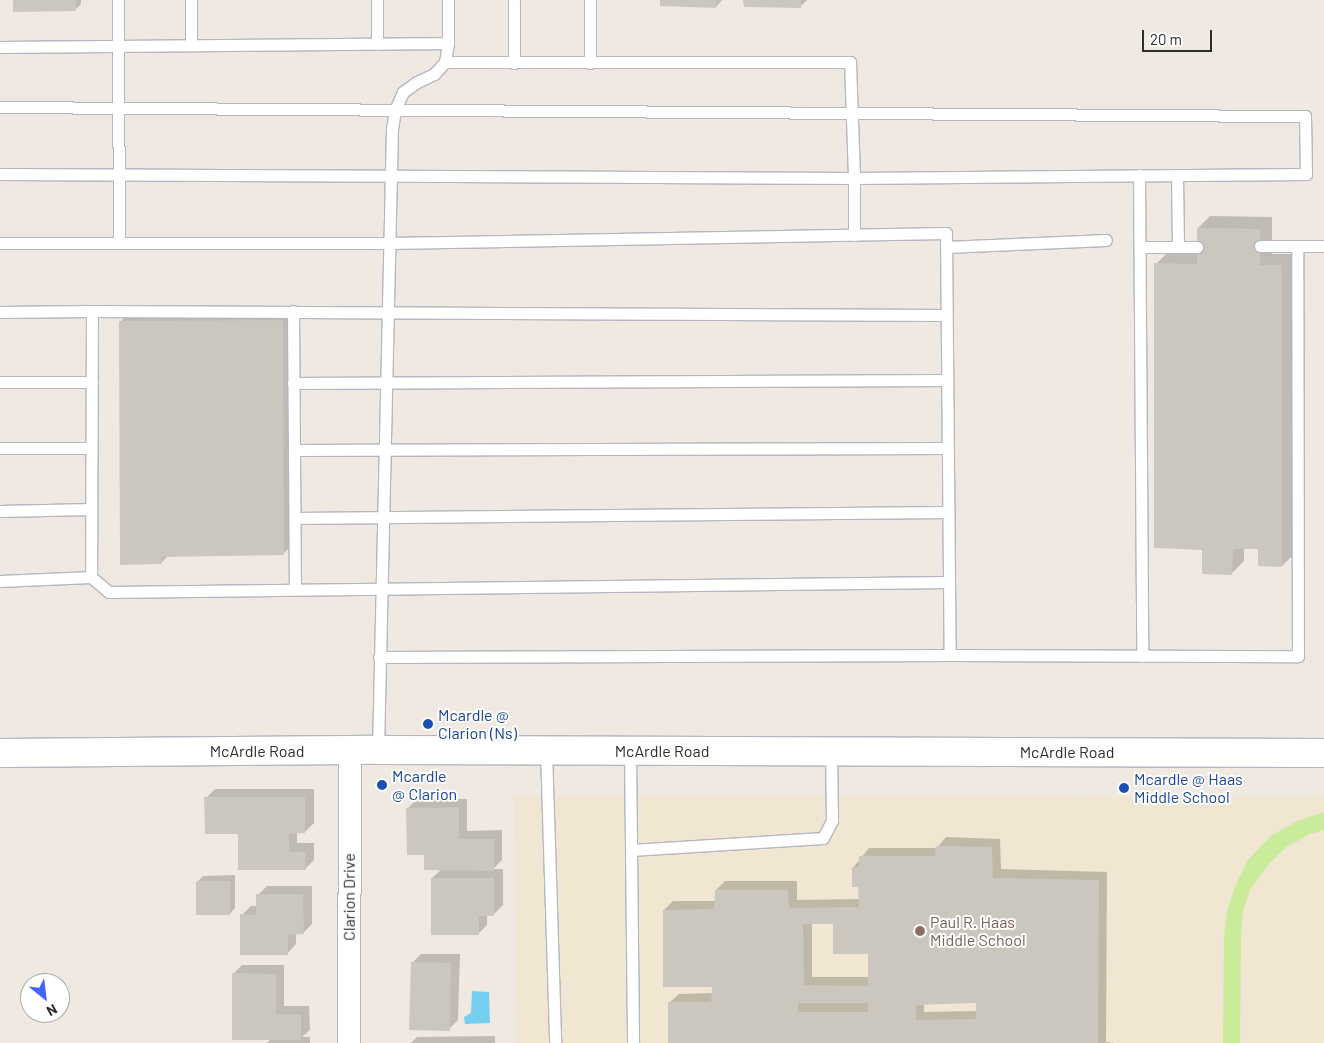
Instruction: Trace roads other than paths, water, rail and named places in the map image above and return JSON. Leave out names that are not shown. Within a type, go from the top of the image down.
[{"type":"main road","name":"McArdle Road","points":[[0,753],[350,750],[1324,753]]},
{"type":"street","name":"Clarion Drive","points":[[349,1043],[350,750]]},
{"type":"lane","points":[[118,0],[119,109],[117,174],[119,243]]},
{"type":"lane","points":[[191,0],[191,45]]},
{"type":"lane","points":[[377,0],[377,44]]},
{"type":"lane","points":[[378,750],[390,177],[394,110],[403,92],[417,82],[434,74],[445,62],[448,43],[448,0]]},
{"type":"lane","points":[[514,0],[514,63]]},
{"type":"lane","points":[[590,0],[590,63]]},
{"type":"lane","points":[[0,46],[448,43]]},
{"type":"lane","points":[[445,62],[850,62],[854,235]]},
{"type":"lane","points":[[0,107],[852,115],[1304,116],[1306,174],[854,178],[0,174]]},
{"type":"lane","points":[[1139,175],[1142,656]]},
{"type":"lane","points":[[1177,175],[1178,247]]},
{"type":"lane","points":[[0,243],[389,243],[946,233],[950,655]]},
{"type":"lane","points":[[946,247],[1106,240]]},
{"type":"lane","points":[[1260,246],[1324,246]]},
{"type":"lane","points":[[379,657],[1298,656],[1297,246]]},
{"type":"lane","points":[[1140,247],[1197,247]]},
{"type":"lane","points":[[91,577],[92,311]]},
{"type":"lane","points":[[293,311],[295,589]]},
{"type":"lane","points":[[0,312],[388,311],[946,314]]},
{"type":"lane","points":[[294,383],[947,380]]},
{"type":"lane","points":[[0,382],[92,382]]},
{"type":"lane","points":[[0,448],[91,448]]},
{"type":"lane","points":[[294,450],[948,448]]},
{"type":"lane","points":[[0,511],[91,509]]},
{"type":"lane","points":[[295,518],[382,519],[948,512]]},
{"type":"lane","points":[[0,581],[91,577],[109,592],[949,582]]},
{"type":"lane","points":[[546,750],[555,1043]]},
{"type":"lane","points":[[630,750],[633,1043]]},
{"type":"lane","points":[[631,850],[823,838],[832,820],[831,751]]},
{"type":"water","points":[[472,991],[489,992],[490,1023],[465,1024],[464,1017],[471,1013]]},
{"type":"place","name":"Mcardle @ Clarion (Ns)","points":[[428,724]]},
{"type":"place","name":"Mcardle @ Clarion","points":[[382,785]]},
{"type":"place","name":"Mcardle @ Haas Middle School","points":[[1124,788]]},
{"type":"place","name":"Paul R. Haas Middle School","points":[[920,931]]}]
